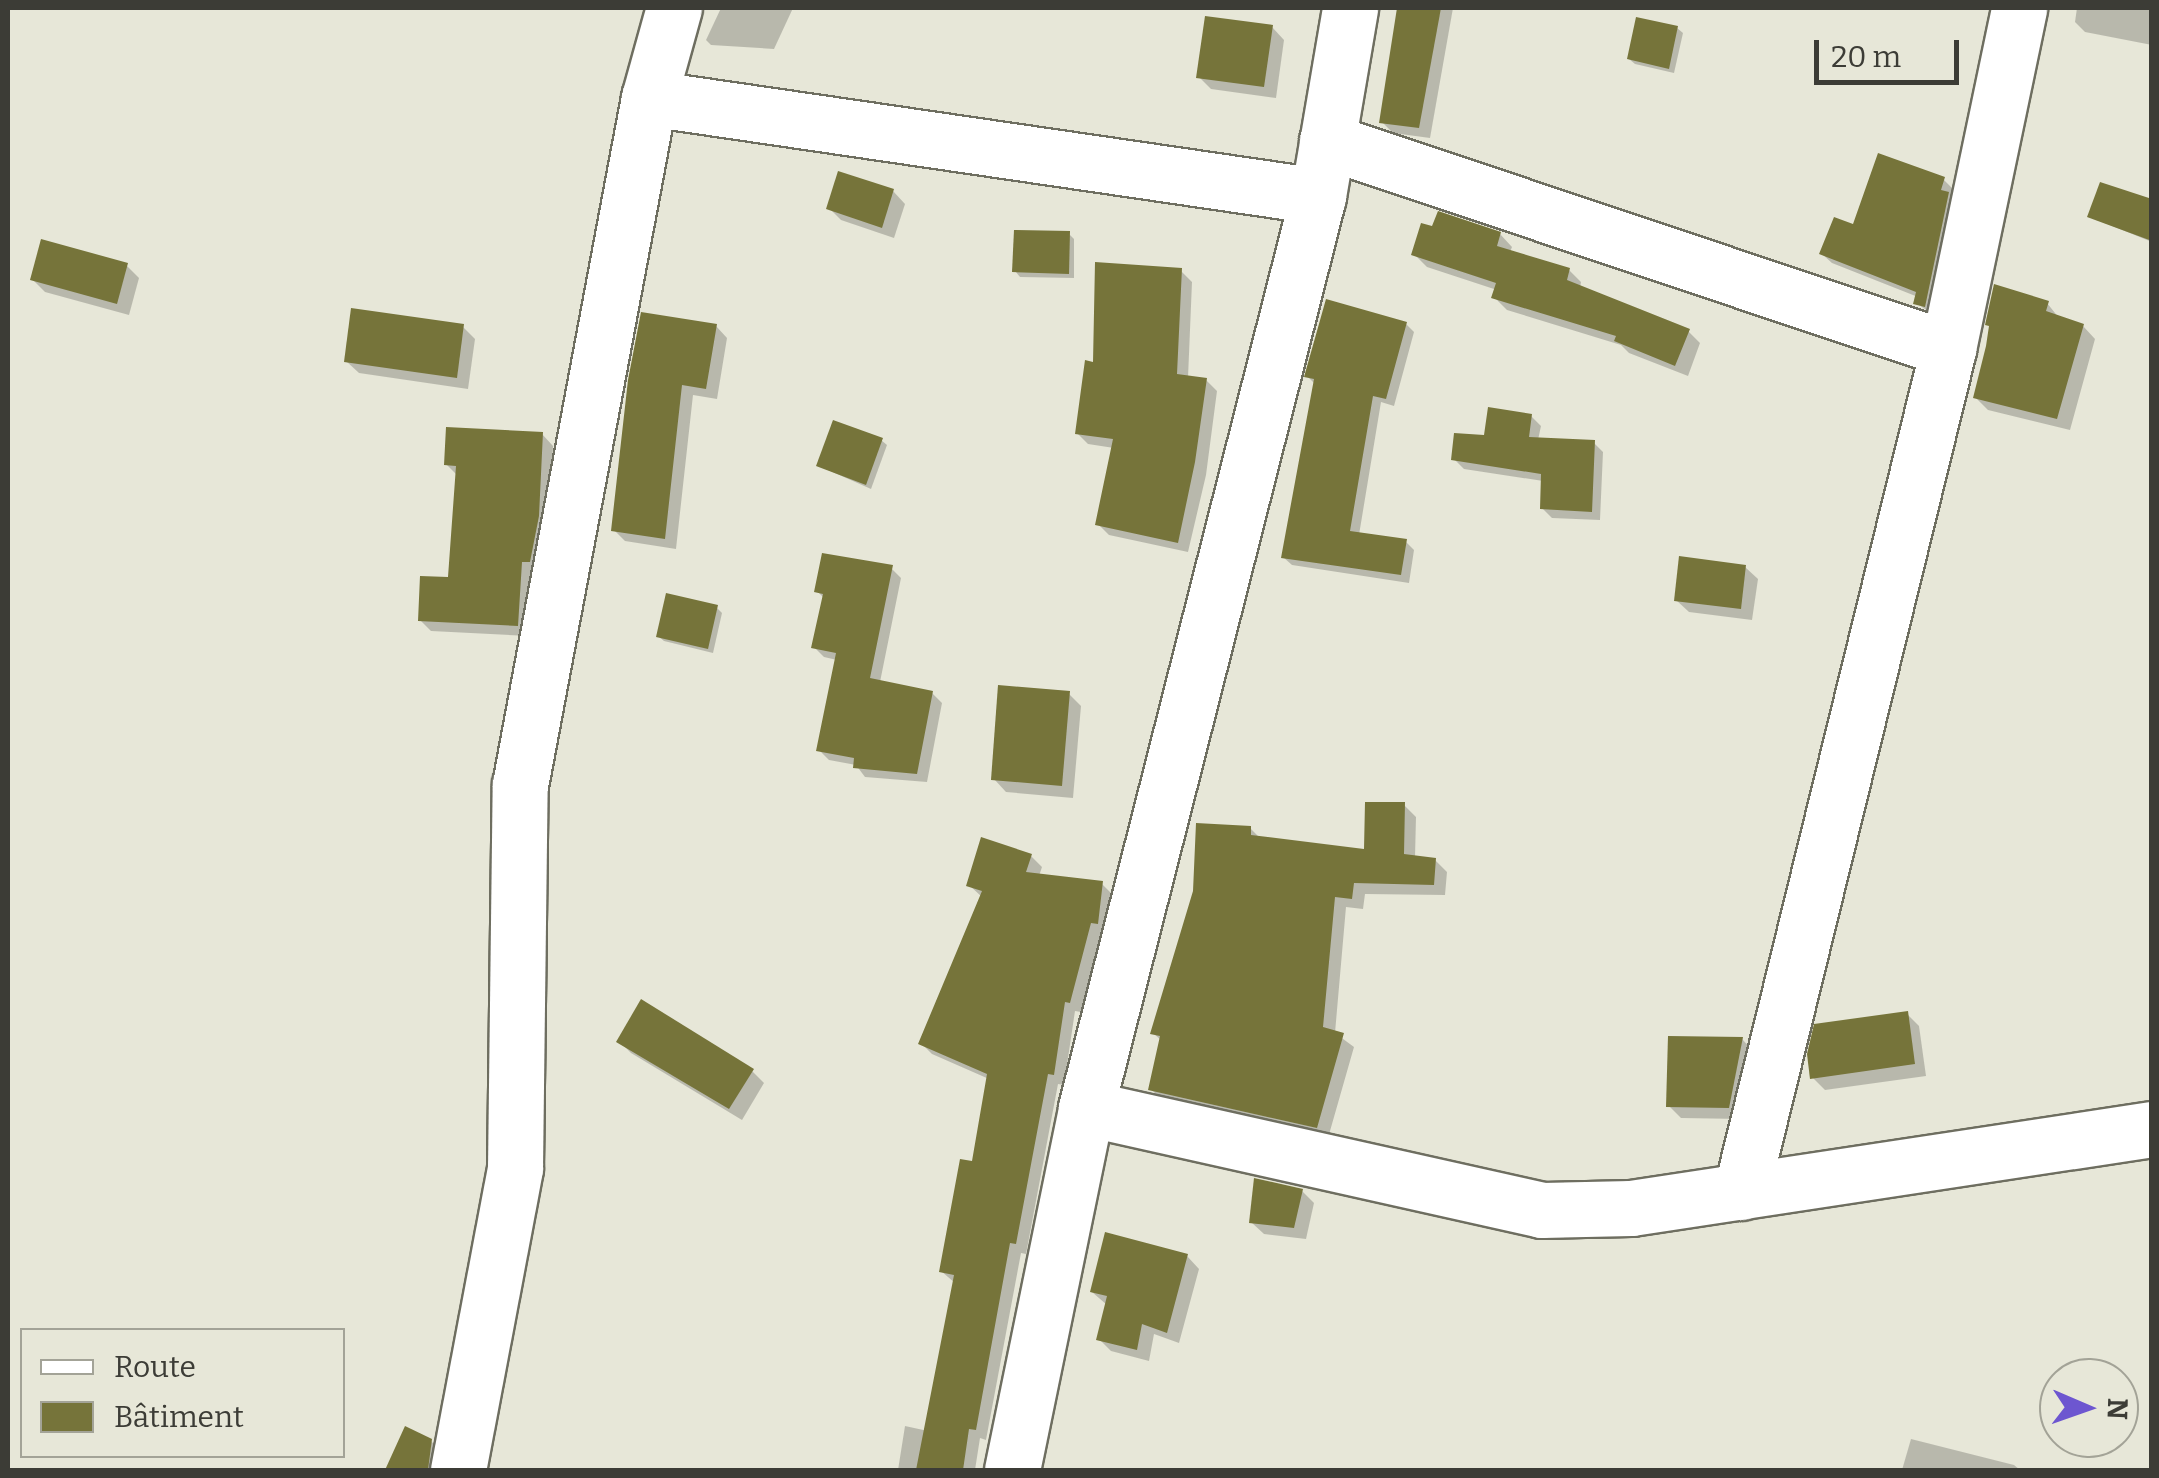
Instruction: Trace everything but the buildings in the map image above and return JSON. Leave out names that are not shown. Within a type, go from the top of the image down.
[{"type":"street","points":[[458,1470],[515,1168],[520,785],[649,98],[674,8]]},
{"type":"street","points":[[1012,1470],[1086,1108],[1318,196],[1350,8]]},
{"type":"street","points":[[1740,1192],[1948,349],[2019,8]]},
{"type":"street","points":[[649,98],[1318,196]]},
{"type":"street","points":[[1328,141],[1948,349]]},
{"type":"street","points":[[1086,1108],[1542,1210],[1631,1208],[2152,1129]]}]
